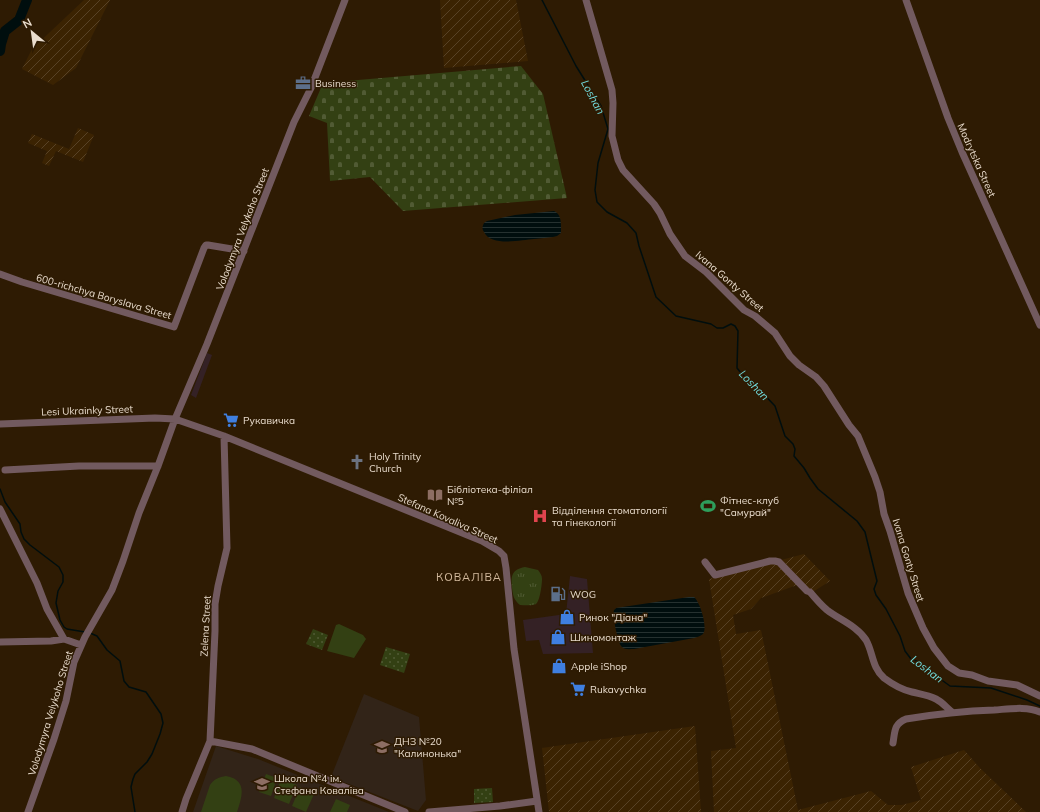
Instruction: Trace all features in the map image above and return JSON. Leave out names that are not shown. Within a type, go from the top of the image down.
[{"type":"street","name":"Volodymyra Velykoho Street","points":[[28,812],[66,701],[74,662],[85,637],[112,590],[139,513],[175,419],[207,344],[294,122],[311,88],[345,0]]},
{"type":"street","name":"Ivana Gonty Street","points":[[586,0],[612,90],[612,136],[618,160],[623,170],[654,204],[670,234],[685,256],[706,272],[744,310],[754,316],[774,333],[790,356],[799,365],[816,377],[824,386],[849,425],[858,436],[880,492],[884,514],[908,593],[923,628],[934,648],[948,666],[960,673],[972,675],[988,681],[1017,685],[1040,696]]},
{"type":"street","name":"Modrytska Street","points":[[906,0],[948,118],[962,152],[1040,325]]},
{"type":"street","name":"600-richchya Boryslava Street","points":[[0,274],[22,282],[174,327],[204,248],[208,245],[244,251]]},
{"type":"street","name":"Lesi Ukrainky Street","points":[[0,424],[140,418],[175,419]]},
{"type":"street","name":"Stefana Kovaliva Street","points":[[175,419],[224,436],[476,539],[499,551],[504,556],[514,649],[539,812]]},
{"type":"street","name":"Zelena Street","points":[[182,812],[210,741],[215,604],[226,548],[224,436]]},
{"type":"street","points":[[5,470],[79,466],[158,466]]},
{"type":"street","points":[[0,509],[3,520],[37,583],[47,609],[64,639]]},
{"type":"street","points":[[704,562],[715,575],[770,561],[779,562],[826,610],[847,622],[861,634],[870,649],[878,672],[884,678],[909,691],[937,699],[952,712]]},
{"type":"street","points":[[0,642],[51,641],[64,639],[81,645]]},
{"type":"street","points":[[893,743],[897,725],[906,719],[952,712],[1015,709],[1035,710],[1040,712]]},
{"type":"street","points":[[210,741],[252,749],[405,812]]},
{"type":"street","points":[[429,812],[500,806],[537,801]]},
{"type":"shaded area","points":[[84,0],[110,0],[76,68],[53,85],[22,69],[32,49]]},
{"type":"shaded area","points":[[440,0],[516,0],[528,61],[444,68]]},
{"type":"shaded area","points":[[78,128],[94,135],[83,162],[56,151],[49,166],[42,163],[47,151],[28,143],[32,134],[69,149]]},
{"type":"shaded area","points":[[554,211],[557,212],[560,217],[561,223],[561,233],[557,236],[507,242],[493,240],[488,237],[483,229],[484,223],[487,221],[515,215]]},
{"type":"shaded area","points":[[207,353],[212,355],[196,398],[191,395]]},
{"type":"shaded area","points":[[804,554],[830,581],[808,595],[797,585],[761,598],[751,609],[733,615],[736,634],[761,630],[798,810],[871,791],[888,805],[902,805],[921,800],[911,767],[964,750],[980,768],[1026,812],[714,812],[711,751],[736,748],[709,579]]},
{"type":"shaded area","name":"Ринок \"Діана\"","points":[[570,576],[587,579],[593,653],[543,654],[539,640],[526,641],[523,620],[566,614]]},
{"type":"shaded area","points":[[694,597],[701,609],[705,626],[702,635],[694,638],[634,649],[626,649],[620,645],[615,623],[614,610],[616,608]]},
{"type":"shaded area","name":"ДНЗ №20 \"Калинонька\"","points":[[364,694],[419,717],[426,800],[418,811],[331,777]]},
{"type":"shaded area","points":[[695,726],[701,812],[549,812],[542,748]]},
{"type":"shaded area","name":"Школа №4 ім. Стефана Коваліва","points":[[216,746],[258,759],[389,812],[193,812]]},
{"type":"green space","points":[[521,66],[543,94],[567,198],[403,211],[370,177],[330,181],[327,123],[309,116],[323,83]]},
{"type":"green space","points":[[525,567],[538,570],[542,576],[540,596],[534,605],[520,605],[515,600],[513,593],[513,574],[520,568]]},
{"type":"green space","points":[[339,624],[363,635],[366,639],[354,658],[327,651],[336,625]]},
{"type":"green space","points":[[313,629],[328,635],[322,650],[306,644]]},
{"type":"green space","points":[[386,647],[410,654],[404,673],[380,665]]},
{"type":"green space","points":[[266,774],[277,778],[271,796],[259,792]]},
{"type":"green space","points":[[226,776],[238,781],[242,790],[237,812],[201,812],[210,785],[213,781]]},
{"type":"green space","points":[[281,779],[297,785],[289,804],[274,798]]},
{"type":"green space","points":[[300,787],[314,794],[306,812],[292,806]]},
{"type":"green space","points":[[492,788],[493,802],[474,803],[474,789]]},
{"type":"green space","points":[[336,799],[350,805],[347,812],[330,812]]},
{"type":"waterway","points":[[0,51],[5,31],[19,20],[27,0]]},
{"type":"waterway","name":"Loshan","points":[[542,0],[576,66],[601,106],[608,129],[598,163],[595,190],[597,202],[607,212],[627,223],[636,233],[656,297],[676,316],[711,324],[717,328],[723,328],[731,324],[735,326],[738,331],[737,368],[775,406],[785,436],[793,444],[795,449],[794,456],[818,489],[857,521],[865,532],[877,581],[874,589],[876,595],[886,609],[900,636],[905,651],[911,659],[920,662],[925,668],[950,686],[991,688],[1040,706]]},
{"type":"waterway","points":[[0,489],[5,502],[20,524],[24,539],[59,567],[63,575],[63,582],[58,591],[56,603],[60,620],[64,627],[67,629],[85,632]]},
{"type":"waterway","points":[[90,633],[97,636],[107,650],[120,661],[124,681],[129,687],[146,692],[161,714],[163,723],[152,754],[147,762],[135,774],[133,779],[131,787],[135,812]]},
{"type":"place","name":"Business","points":[[303,83]]},
{"type":"place","name":"Рукавичка","points":[[231,420]]},
{"type":"place","name":"Holy Trinity Church","points":[[357,462]]},
{"type":"place","name":"Бібліотека-філіал №5","points":[[435,495]]},
{"type":"place","name":"Фітнес-клуб \"Самурай\"","points":[[708,506]]},
{"type":"place","name":"Відділення стоматології та гінекології","points":[[540,516]]},
{"type":"place","name":"WOG","points":[[558,594]]},
{"type":"place","name":"Ринок \"Діана\"","points":[[567,617]]},
{"type":"place","name":"Шиномонтаж","points":[[558,637]]},
{"type":"place","name":"Apple iShop","points":[[559,666]]},
{"type":"place","name":"Rukavychka","points":[[578,689]]},
{"type":"place","name":"ДНЗ №20 \"Калинонька\"","points":[[382,747]]},
{"type":"place","name":"Школа №4 ім. Стефана Коваліва","points":[[262,784]]},
{"type":"district","name":"КОВАЛІВА","points":[[469,577]]}]
